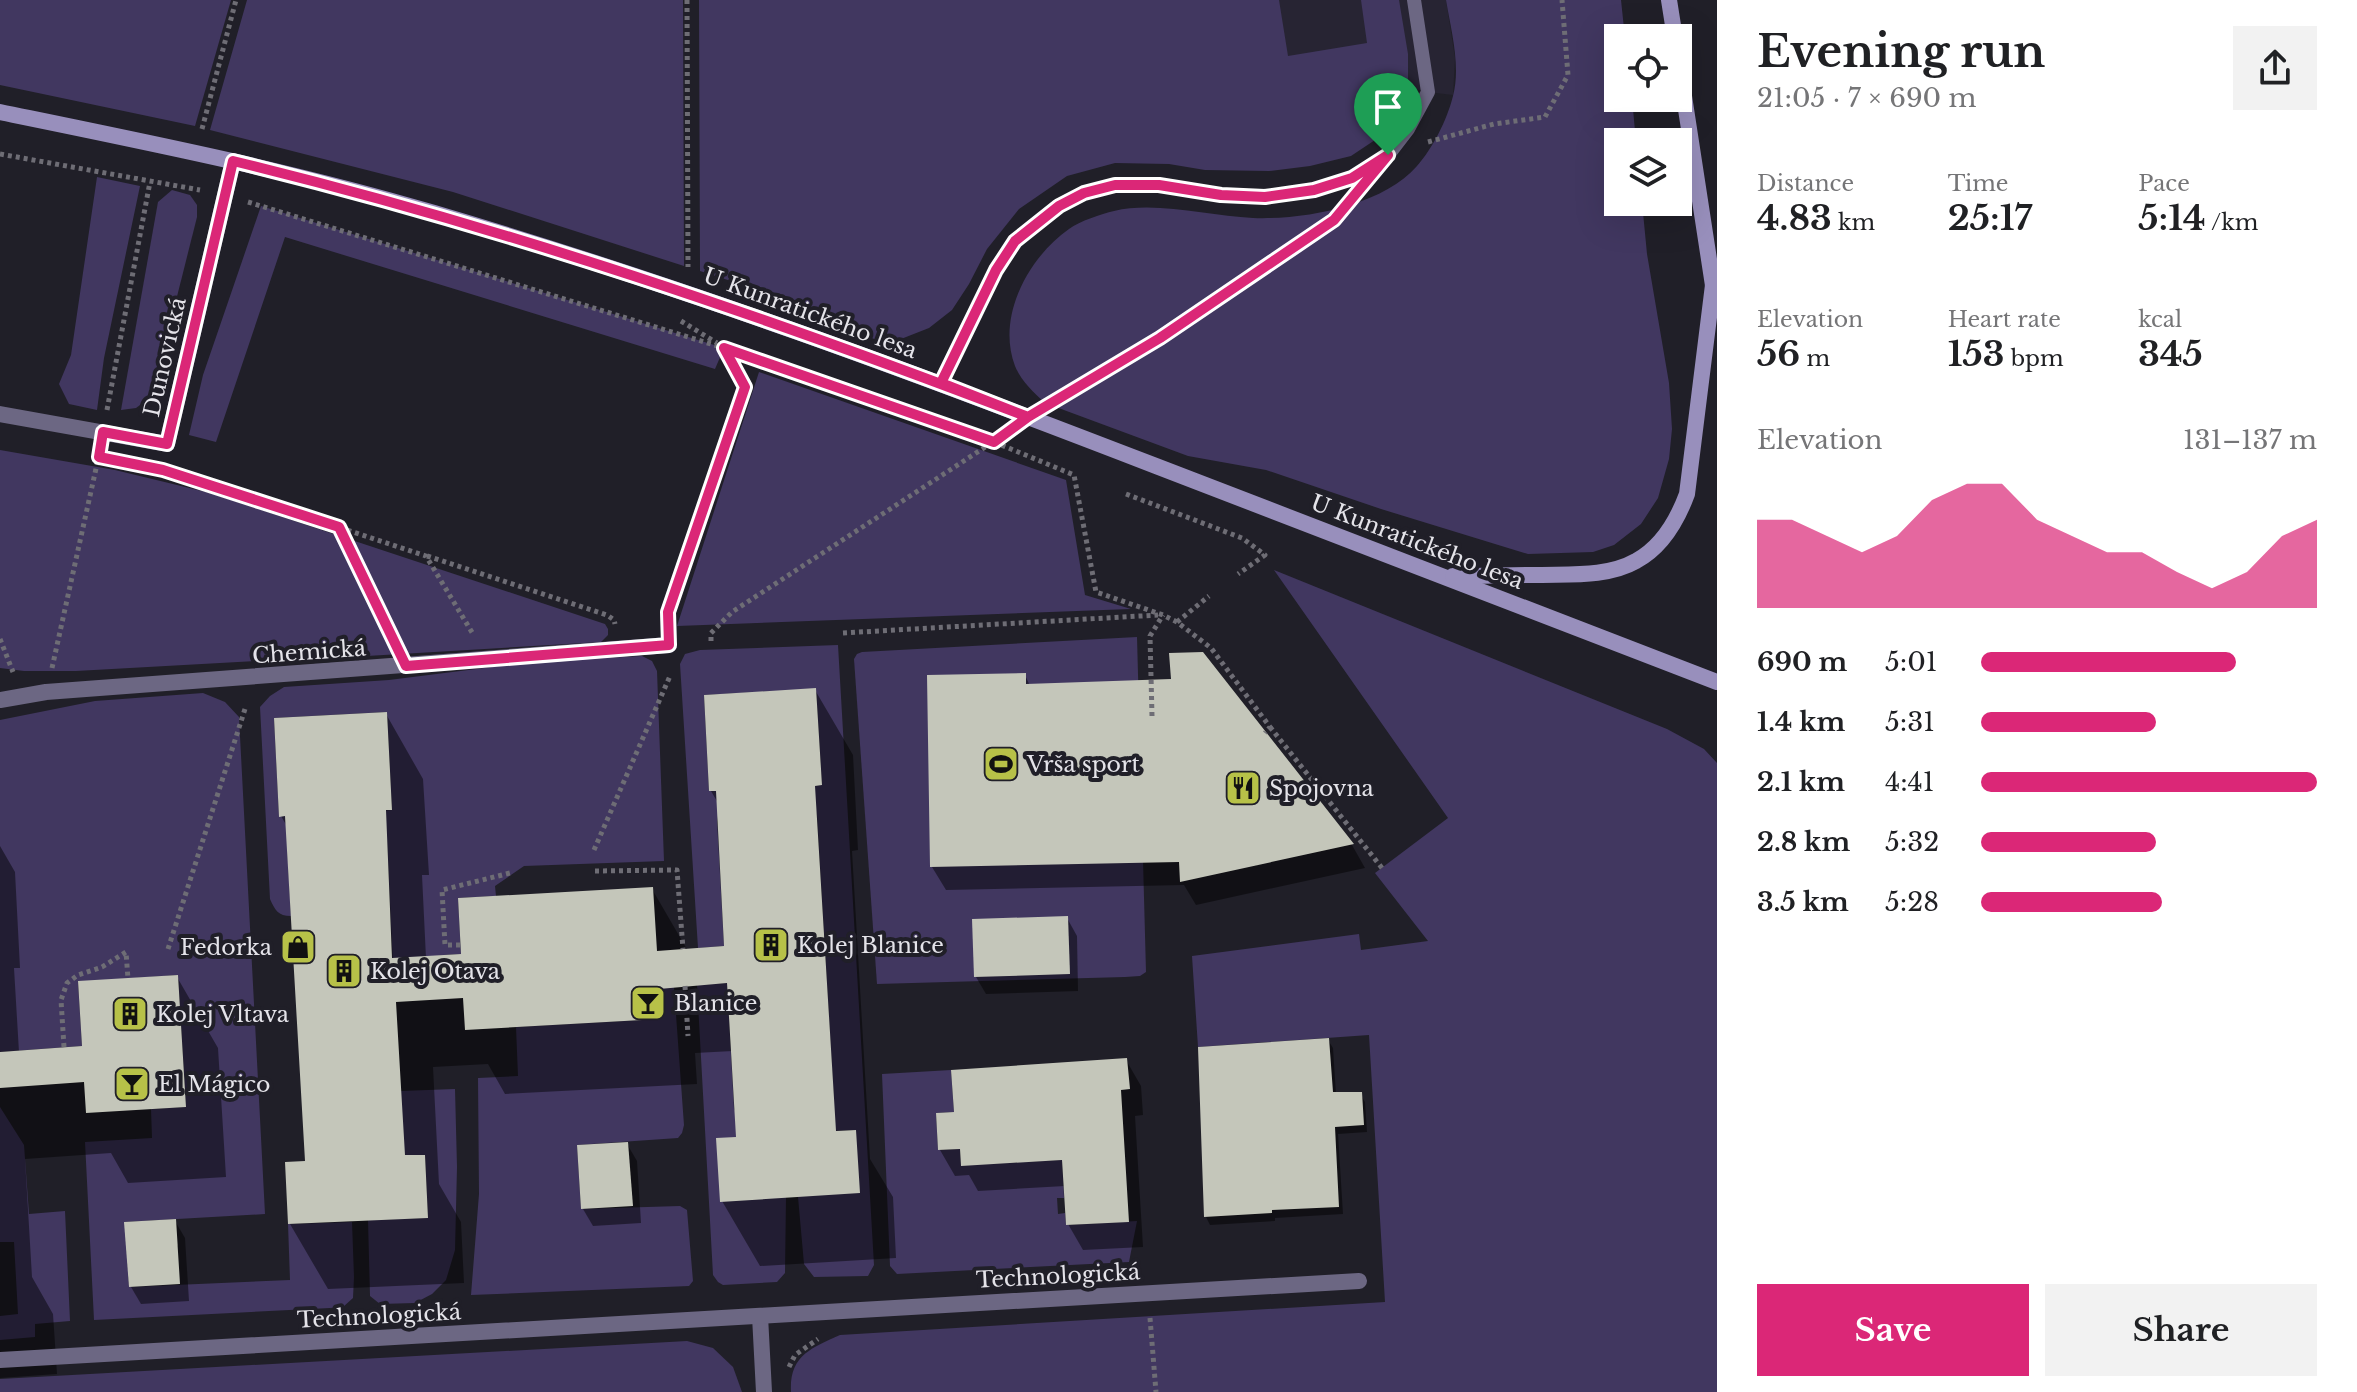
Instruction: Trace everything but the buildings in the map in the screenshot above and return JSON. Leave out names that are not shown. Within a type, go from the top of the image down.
[{"type":"street","points":[[1669,0],[1673,24]]},
{"type":"street","name":"U Kunratického lesa","points":[[0,112],[233,161],[432,212],[682,290],[941,383],[1717,682]]},
{"type":"street","points":[[1686,112],[1717,309]]},
{"type":"street","name":"Dunovická","points":[[0,414],[167,444],[233,161]]},
{"type":"street","points":[[1444,577],[1581,574],[1617,569],[1634,563],[1661,541],[1680,514],[1689,485],[1713,285]]},
{"type":"street","name":"Chemická","points":[[0,700],[46,692],[669,645]]},
{"type":"street","name":"Technologická","points":[[0,1360],[1359,1281]]},
{"type":"street","points":[[760,1316],[764,1392]]},
{"type":"lane","points":[[941,383],[996,270],[1015,241],[1059,206],[1084,193],[1115,185],[1159,185],[1221,195],[1265,197],[1314,190],[1352,178],[1388,155],[1408,129],[1428,92],[1414,0]]},
{"type":"path","points":[[189,189],[236,0]]},
{"type":"path","points":[[687,0],[688,270]]},
{"type":"path","points":[[1388,155],[1460,132],[1545,117],[1568,75],[1562,0]]},
{"type":"path","points":[[0,154],[225,195],[724,348],[994,442],[1074,475],[1096,592],[1163,615],[1211,648],[1268,730],[1382,868]]},
{"type":"path","points":[[46,692],[99,457],[150,182]]},
{"type":"path","points":[[711,641],[711,633],[732,612],[1028,417],[1160,338],[1334,220],[1352,198]]},
{"type":"path","points":[[669,645],[668,612],[745,387],[724,348],[674,316]]},
{"type":"path","points":[[85,454],[111,459]]},
{"type":"path","points":[[163,470],[607,615],[614,620],[619,649]]},
{"type":"path","points":[[1126,494],[1242,538],[1265,555],[1238,574]]},
{"type":"path","points":[[339,527],[406,666]]},
{"type":"path","points":[[426,556],[487,659]]},
{"type":"path","points":[[1177,622],[1209,596]]},
{"type":"path","points":[[843,633],[1163,615]]},
{"type":"path","points":[[1152,716],[1150,636],[1163,615]]},
{"type":"path","points":[[0,639],[23,695]]},
{"type":"path","points":[[594,850],[670,676]]},
{"type":"path","points":[[168,949],[245,709]]},
{"type":"path","points":[[595,871],[677,870],[683,949]]},
{"type":"path","points":[[460,945],[445,945],[442,890],[510,873]]},
{"type":"path","points":[[64,1047],[61,1000],[67,983],[126,952],[128,979]]},
{"type":"path","points":[[685,986],[688,1036]]},
{"type":"path","points":[[1149,1293],[1156,1392]]},
{"type":"shaded area","points":[[0,0],[231,0],[195,126],[0,85]]},
{"type":"shaded area","points":[[247,0],[683,0],[684,266],[453,192],[210,130]]},
{"type":"shaded area","points":[[699,0],[1279,0],[1288,56],[1367,43],[1361,0],[1399,0],[1408,54],[1408,78],[1399,107],[1378,138],[1351,156],[1310,166],[1269,171],[1115,163],[1067,176],[1019,209],[987,249],[952,310],[929,328],[901,339],[877,340],[700,271]]},
{"type":"shaded area","points":[[1015,0],[1446,0],[1455,58],[1453,95],[1428,92]]},
{"type":"shaded area","points":[[1446,0],[1621,0],[1624,24],[1604,24],[1604,112],[1633,112],[1635,128],[1604,128],[1604,216],[1643,216],[1669,383],[1672,429],[1669,459],[1658,498],[1641,524],[1614,545],[1593,552],[1528,554],[1266,470],[1188,456],[1045,403],[1024,381],[1015,366],[1010,347],[1013,308],[1029,271],[1054,241],[1079,223],[1130,208],[1273,218],[1341,208],[1384,191],[1402,180],[1423,159],[1447,115],[1455,84],[1453,36]]},
{"type":"shaded area","points":[[97,177],[140,186],[104,358],[97,410],[69,404],[59,384],[71,355]]},
{"type":"shaded area","points":[[172,190],[190,195],[197,205],[197,217],[152,396],[136,408],[121,410],[158,202]]},
{"type":"shaded area","points":[[261,206],[724,348],[715,369],[285,237],[216,442],[189,435],[203,375]]},
{"type":"shaded area","points":[[759,372],[1066,480],[1085,595],[1131,609],[677,626]]},
{"type":"shaded area","points":[[0,450],[115,470],[210,493],[605,624],[608,635],[601,642],[350,657],[349,646],[273,650],[274,660],[76,671],[0,668]]},
{"type":"shaded area","points":[[1274,570],[1667,729],[1704,749],[1717,763],[1717,1392],[791,1392],[794,1370],[804,1355],[840,1335],[1385,1302],[1369,1035],[1198,1047],[1192,956],[1359,934],[1361,950],[1428,941],[1375,873],[1448,818]]},
{"type":"shaded area","name":"Vrša sport","points":[[1137,637],[1146,972],[1140,976],[1125,977],[877,984],[854,659],[857,654]]},
{"type":"shaded area","points":[[838,645],[874,1265],[868,1276],[814,1277],[804,1264],[798,1197],[856,1130],[830,1131],[834,1102],[817,815],[809,786],[822,785],[816,689],[704,695],[709,791],[722,791],[717,821],[724,946],[698,948],[680,664],[685,654],[700,650]]},
{"type":"shaded area","points":[[642,656],[652,661],[657,671],[664,861],[524,866],[495,886],[496,896],[458,898],[461,954],[393,966],[387,839],[379,811],[392,810],[387,712],[274,718],[279,816],[292,815],[287,845],[291,916],[280,914],[275,909],[270,899],[260,707],[270,696],[284,687],[389,680],[532,662]]},
{"type":"shaded area","points":[[203,693],[225,702],[239,717],[265,1214],[125,1222],[129,1287],[290,1280],[288,1224],[352,1222],[353,1298],[343,1307],[94,1320],[85,1142],[152,1138],[151,1109],[186,1107],[178,975],[78,982],[82,1046],[0,1052],[0,720],[95,701]]},
{"type":"shaded area","points":[[727,983],[734,1109],[786,1197],[785,1273],[777,1282],[723,1285],[713,1275],[697,985]]},
{"type":"shaded area","points":[[659,987],[674,987],[684,1125],[682,1133],[678,1138],[577,1145],[581,1209],[680,1206],[687,1210],[693,1281],[689,1286],[471,1295],[479,1194],[478,1078],[518,1076],[516,1027],[660,1019]]},
{"type":"shaded area","points":[[951,1070],[954,1112],[936,1113],[938,1150],[960,1149],[961,1165],[1062,1160],[1064,1198],[1057,1198],[1058,1214],[1065,1213],[1066,1225],[1137,1221],[1129,1262],[897,1274],[890,1266],[882,1074]]},
{"type":"shaded area","points":[[455,1089],[455,1250],[446,1280],[432,1294],[415,1303],[380,1304],[370,1296],[368,1220],[428,1218],[425,1155],[392,1156],[401,1091]]},
{"type":"shaded area","points":[[0,1107],[24,1145],[29,1214],[65,1211],[70,1321],[35,1324],[35,1337],[0,1340],[0,1316],[18,1314],[14,1242],[0,1242]]},
{"type":"shaded area","points":[[687,1341],[713,1348],[733,1367],[742,1392],[0,1392],[0,1379]]},
{"type":"place","name":"Vrša sport","points":[[1001,764]]},
{"type":"place","name":"Spojovna","points":[[1243,788]]},
{"type":"place","name":"Kolej Blanice","points":[[771,945]]},
{"type":"place","name":"Fedorka","points":[[298,947]]},
{"type":"place","name":"Kolej Otava","points":[[344,971]]},
{"type":"place","name":"Blanice","points":[[648,1003]]},
{"type":"place","name":"Kolej Vltava","points":[[130,1014]]},
{"type":"place","name":"El Mágico","points":[[132,1084]]},
{"type":"route","points":[[1388,155],[1334,220],[1160,338],[1028,417],[682,290],[432,212],[233,161],[167,444],[103,432],[99,457],[163,470],[339,527],[406,666],[669,645],[668,612],[745,387],[724,348],[994,442],[1028,417],[941,383],[996,270],[1015,241],[1059,206],[1084,193],[1115,185],[1159,185],[1221,195],[1265,197],[1314,190],[1352,178],[1388,155]]}]
